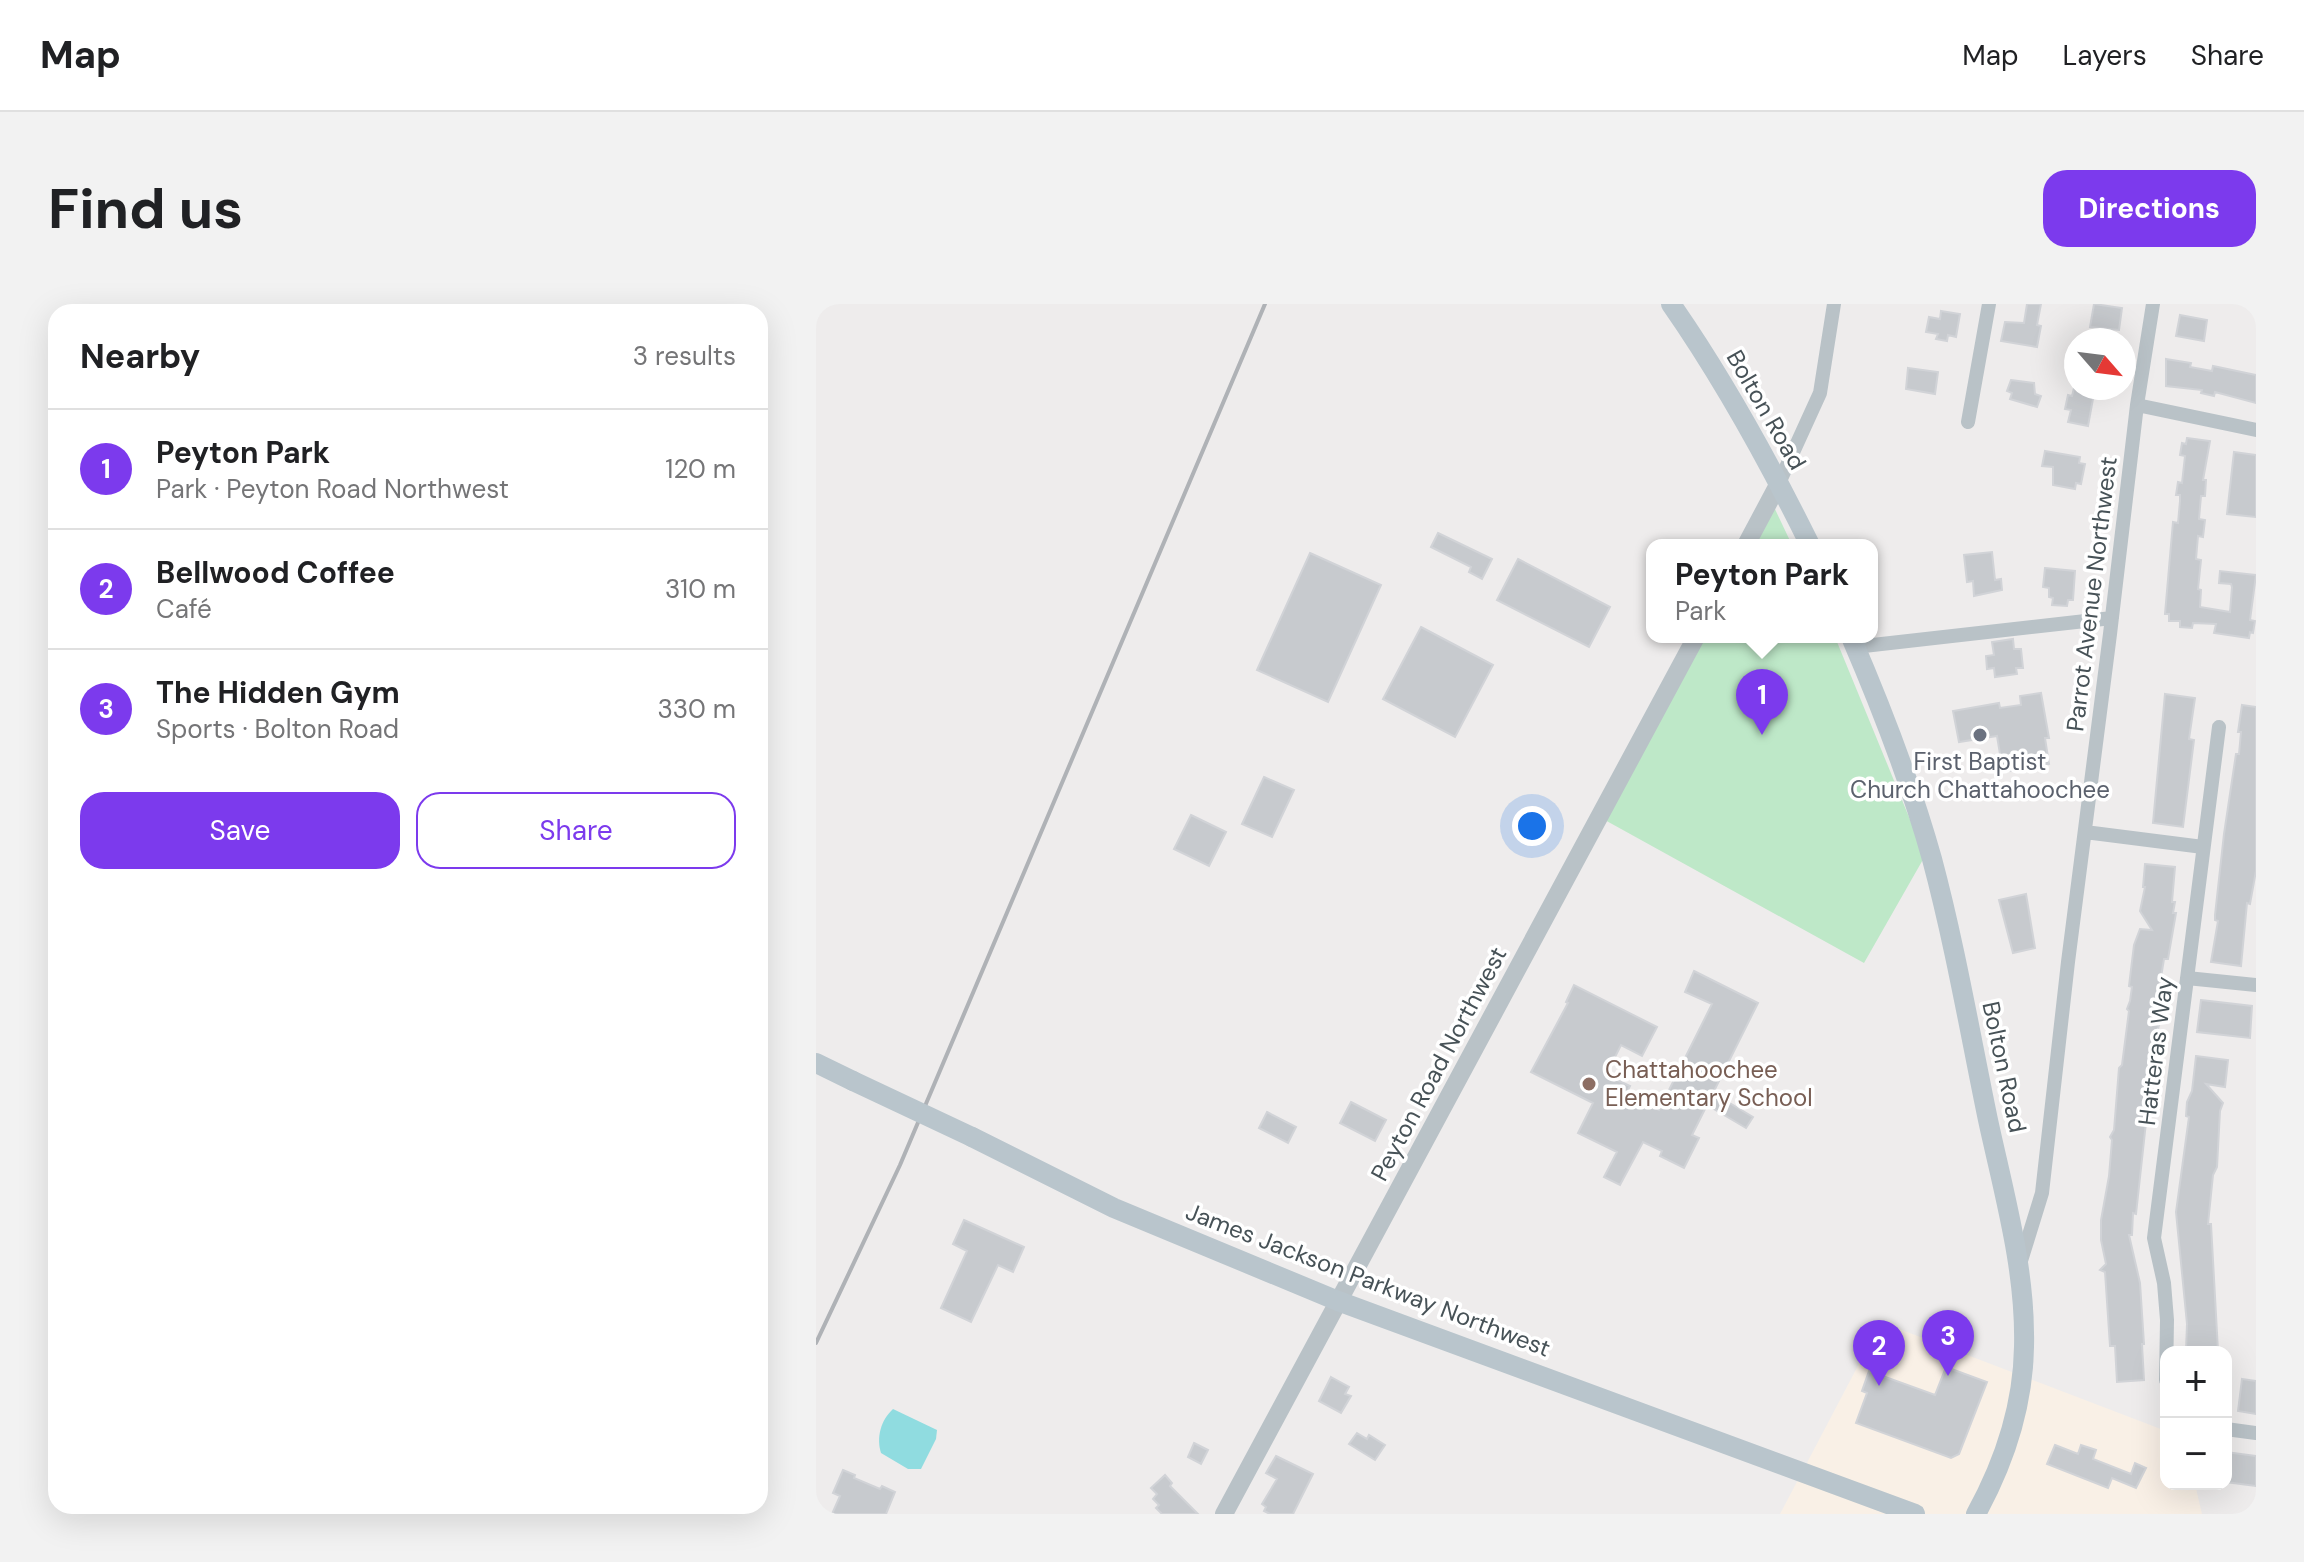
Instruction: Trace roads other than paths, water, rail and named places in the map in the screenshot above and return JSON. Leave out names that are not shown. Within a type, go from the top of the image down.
[{"type":"main road","name":"Bolton Road","points":[[1671,304],[1731,397],[1807,539]]},
{"type":"main road","name":"Bolton Road","points":[[1853,643],[1909,787],[1931,858],[1951,935],[2019,1268],[2024,1345],[2019,1397],[2000,1462],[1976,1514]]},
{"type":"main road","name":"James Jackson Parkway Northwest","points":[[816,1063],[1114,1208],[1338,1301],[1915,1514]]},
{"type":"street","points":[[1749,539],[1820,393],[1834,304]]},
{"type":"street","points":[[1968,422],[1989,304]]},
{"type":"street","name":"Parrot Avenue Northwest","points":[[2019,1268],[2042,1193],[2137,405],[2153,304]]},
{"type":"street","points":[[2137,405],[2256,430]]},
{"type":"street","points":[[1878,640],[2112,618]]},
{"type":"street","name":"Peyton Road Northwest","points":[[1224,1514],[1693,643]]},
{"type":"street","name":"Hatteras Way","points":[[2167,1346],[2164,1283],[2154,1238],[2219,727]]},
{"type":"street","points":[[2085,832],[2203,847]]},
{"type":"street","points":[[2187,978],[2256,985]]},
{"type":"street","points":[[2232,1430],[2256,1433]]},
{"type":"water","points":[[893,1409],[937,1430],[936,1439],[921,1469],[908,1469],[881,1453],[881,1429]]},
{"type":"railway","points":[[816,1343],[900,1165],[1265,304]]},
{"type":"place","name":"Peyton Park","points":[[1762,735]]},
{"type":"place","name":"First Baptist Church Chattahoochee","points":[[1980,735]]},
{"type":"place","name":"Chattahoochee Elementary School","points":[[1589,1084]]},
{"type":"place","name":"The Hidden Gym","points":[[1948,1376]]},
{"type":"place","name":"Bellwood Coffee","points":[[1879,1386]]}]
